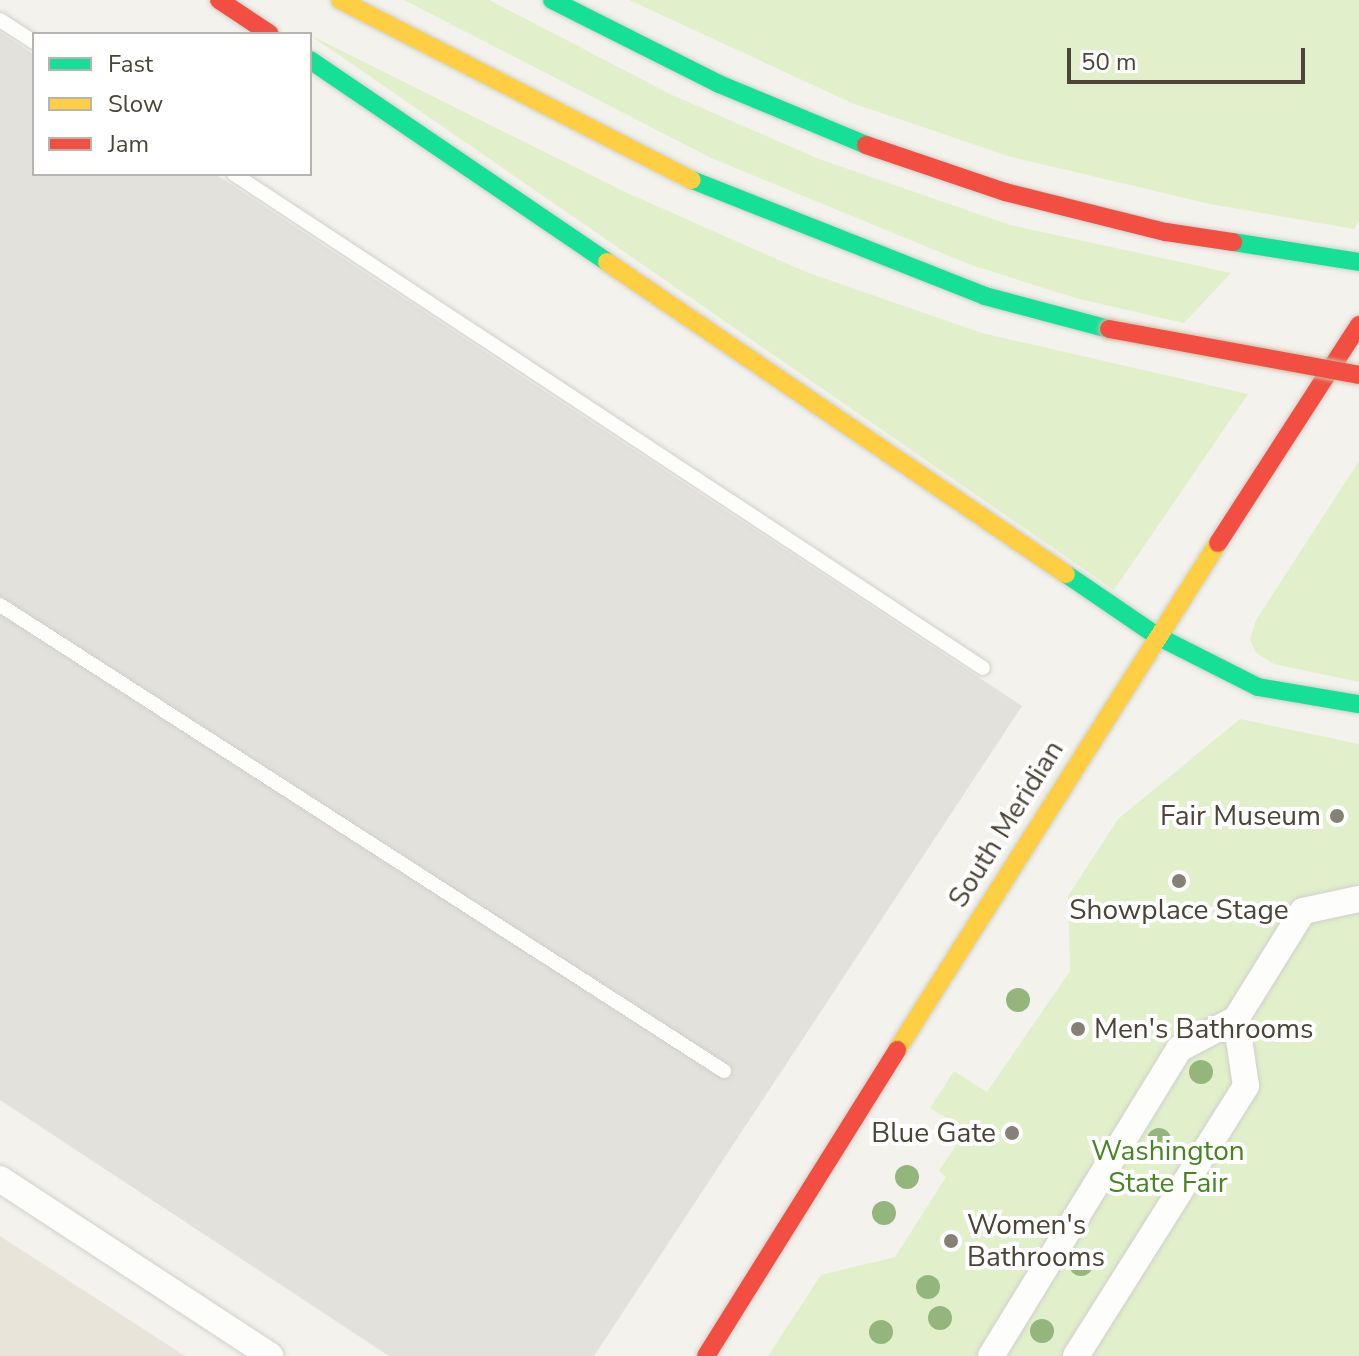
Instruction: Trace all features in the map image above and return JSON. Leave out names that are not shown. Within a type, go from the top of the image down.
[{"type":"main road","points":[[219,0],[267,32]]},
{"type":"main road","points":[[340,0],[711,190],[972,291],[1109,329],[1359,375]]},
{"type":"main road","points":[[552,0],[719,84],[867,146],[1005,192],[1166,232],[1359,262]]},
{"type":"main road","points":[[312,61],[1157,636],[1258,687],[1359,704]]},
{"type":"main road","name":"South Meridian","points":[[706,1356],[1157,636],[1359,325]]},
{"type":"street","points":[[991,1356],[1179,1049],[1236,1019],[1303,911],[1359,899]]},
{"type":"street","points":[[1076,1356],[1246,1086],[1236,1019]]},
{"type":"street","points":[[0,1179],[270,1356]]},
{"type":"lane","points":[[0,20],[32,41]]},
{"type":"lane","points":[[237,176],[983,668]]},
{"type":"lane","points":[[0,605],[724,1071]]},
{"type":"shaded area","points":[[0,32],[32,54],[32,176],[218,176],[1022,706],[594,1356],[389,1356],[0,1100]]},
{"type":"shaded area","points":[[0,1236],[185,1356],[0,1356]]},
{"type":"green space","points":[[404,0],[489,0],[672,95],[819,159],[1010,225],[1231,273],[1184,323],[1079,299],[971,265],[711,158]]},
{"type":"green space","points":[[629,0],[1359,0],[1359,221],[1354,229],[1210,204],[1008,156],[852,103]]},
{"type":"green space","points":[[312,36],[623,191],[806,272],[982,333],[1248,394],[1114,590]]},
{"type":"green space","points":[[1359,461],[1359,682],[1274,664],[1256,653],[1250,640],[1256,620]]},
{"type":"green space","name":"Washington State Fair","points":[[1240,719],[1359,744],[1359,1356],[768,1356],[821,1275],[895,1257],[946,1177],[939,1171],[966,1130],[930,1108],[954,1071],[987,1092],[1070,971],[1068,896],[1118,819]]},
{"type":"traffic: fast","points":[[552,0],[719,84],[866,145]]},
{"type":"traffic: fast","points":[[312,61],[607,262]]},
{"type":"traffic: fast","points":[[692,180],[985,296],[1109,329]]},
{"type":"traffic: fast","points":[[1233,242],[1359,262]]},
{"type":"traffic: fast","points":[[1066,574],[1157,636],[1258,687],[1359,704]]},
{"type":"traffic: slow","points":[[340,0],[692,180]]},
{"type":"traffic: slow","points":[[607,262],[1066,574]]},
{"type":"traffic: slow","points":[[897,1050],[1218,543]]},
{"type":"traffic: jam","points":[[219,0],[267,32]]},
{"type":"traffic: jam","points":[[866,145],[1005,192],[1166,232],[1233,242]]},
{"type":"traffic: jam","points":[[1218,543],[1359,325]]},
{"type":"traffic: jam","points":[[1109,329],[1359,375]]},
{"type":"traffic: jam","points":[[706,1356],[897,1050]]},
{"type":"place","name":"Fair Museum","points":[[1337,816]]},
{"type":"place","name":"Showplace Stage","points":[[1179,881]]},
{"type":"place","name":"Men's Bathrooms","points":[[1078,1029]]},
{"type":"place","name":"Blue Gate","points":[[1012,1133]]},
{"type":"place","name":"Women's Bathrooms","points":[[951,1241]]}]
